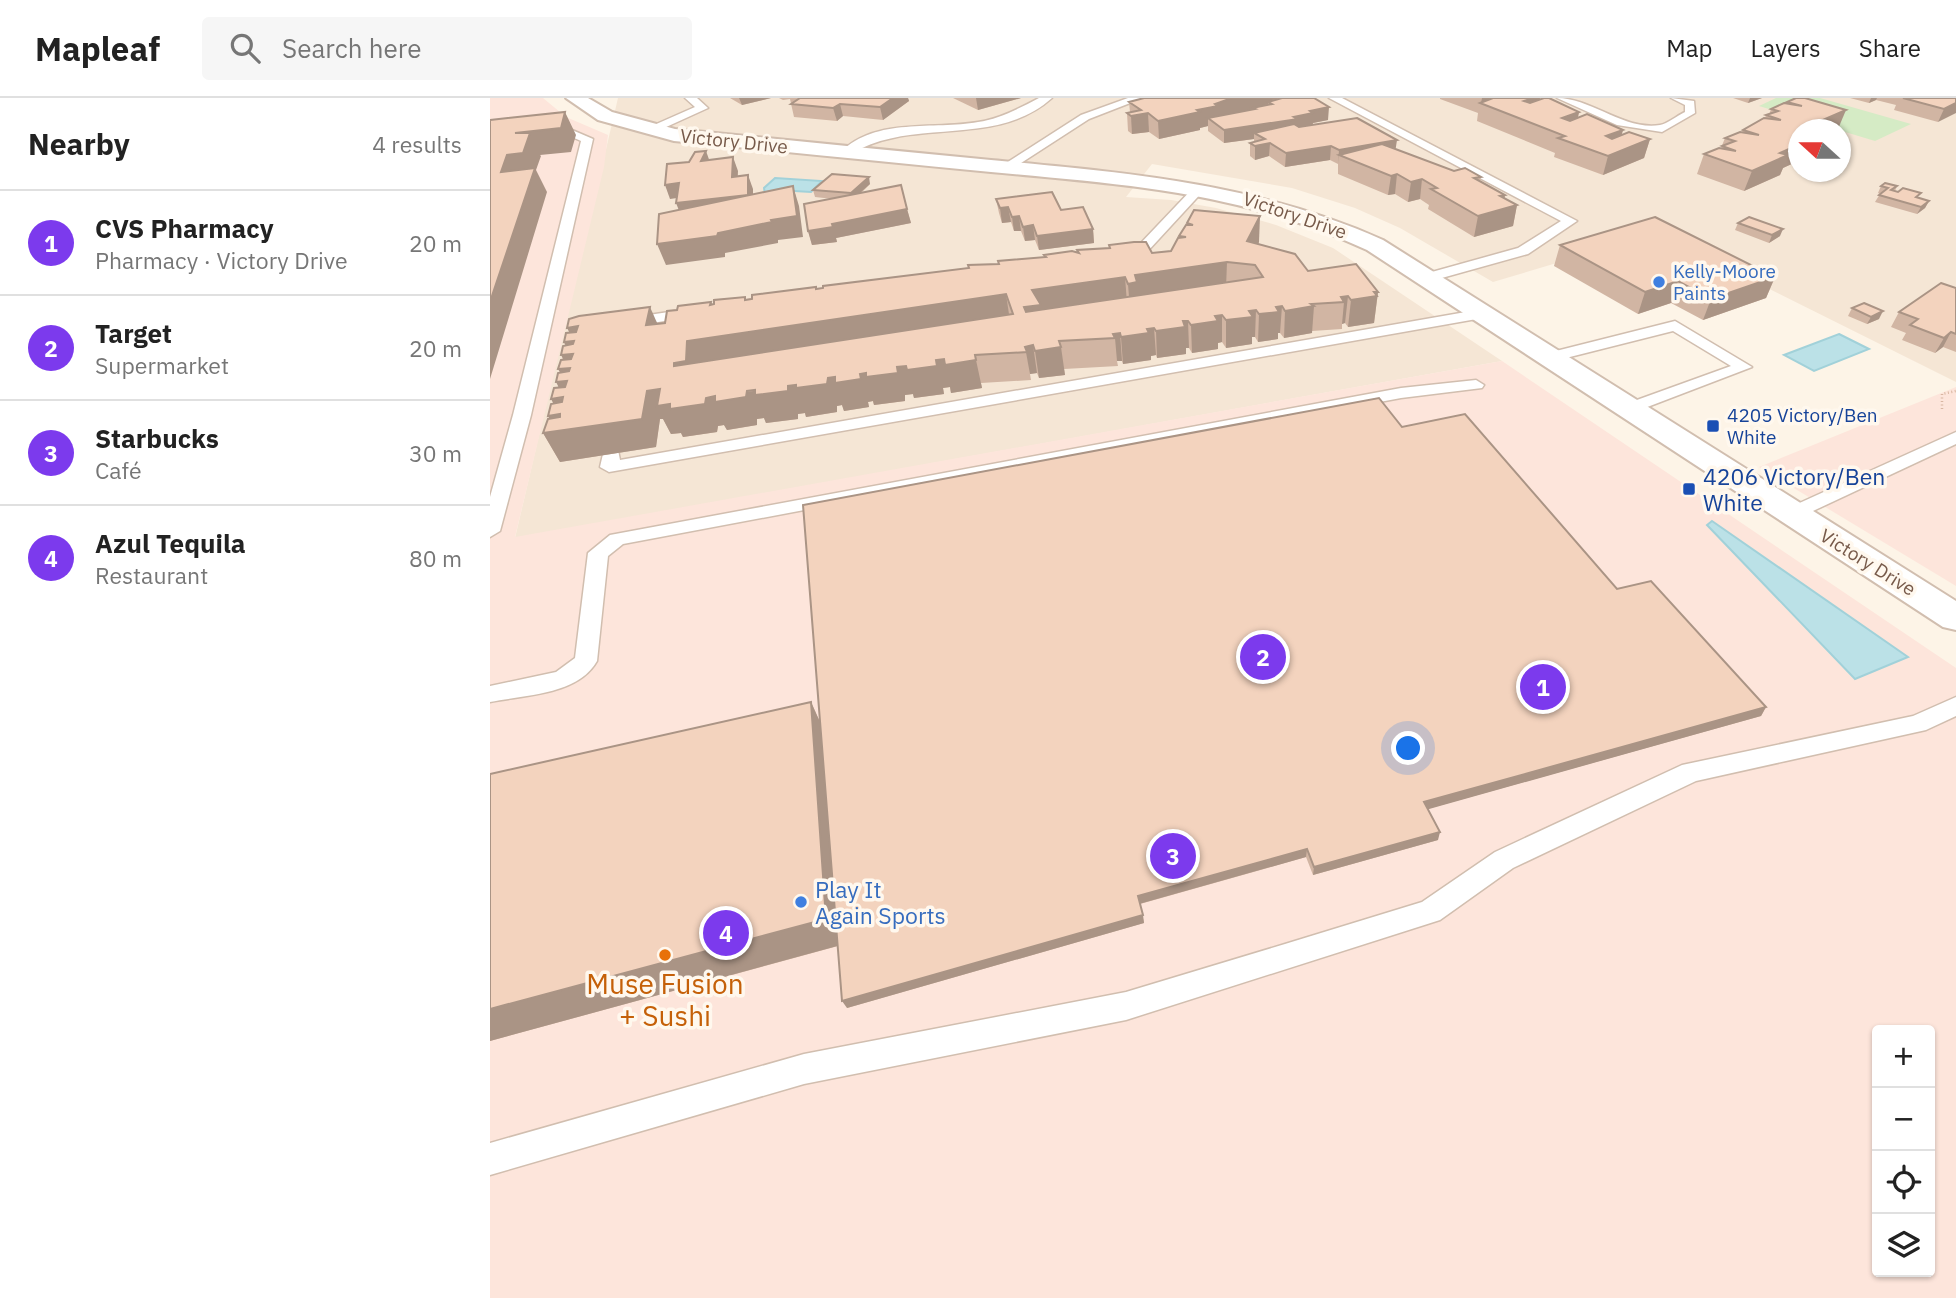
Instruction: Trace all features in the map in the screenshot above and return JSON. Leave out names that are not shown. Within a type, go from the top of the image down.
[{"type":"street","name":"Victory Drive","points":[[575,98],[609,118],[649,131],[1200,188],[1275,204],[1313,217],[1375,245],[1956,618]]},
{"type":"lane","points":[[649,131],[703,108],[690,98]]},
{"type":"lane","points":[[847,152],[866,138],[892,130],[978,126],[1047,98]]},
{"type":"lane","points":[[1006,167],[1085,117],[1138,98]]},
{"type":"lane","points":[[1334,98],[1570,221],[1523,251],[1426,278]]},
{"type":"lane","points":[[1562,98],[1621,123],[1662,129],[1690,113],[1690,103],[1676,98]]},
{"type":"lane","points":[[490,531],[522,415],[587,139],[559,129],[609,118]]},
{"type":"lane","points":[[1101,255],[1142,249],[1200,188]]},
{"type":"lane","points":[[631,339],[633,321],[715,309]]},
{"type":"lane","points":[[612,454],[609,467],[1483,314]]},
{"type":"lane","points":[[1550,357],[1675,326],[1744,367],[1629,409]]},
{"type":"lane","points":[[490,694],[563,679],[586,662],[598,553],[617,539],[1401,393],[1476,385]]},
{"type":"lane","points":[[1791,514],[1956,437]]},
{"type":"lane","points":[[490,1159],[803,1069],[1126,1006],[1338,941],[1430,912],[1504,860],[1691,772],[1918,724],[1956,706]]},
{"type":"shaded area","points":[[490,98],[543,98],[566,117],[608,135],[604,167],[515,537],[1502,361],[1956,668],[1956,1298],[490,1298]]},
{"type":"shaded area","points":[[618,98],[1956,98],[1956,382],[1657,233],[1493,282],[1400,228],[1355,208],[1292,188],[1152,164],[1126,197],[1171,200],[1216,208],[1276,225],[1333,248],[1502,361],[515,538]]},
{"type":"shaded area","points":[[1956,387],[1956,586],[1759,467]]},
{"type":"green space","points":[[1776,98],[1820,98],[1911,124],[1875,141],[1851,134],[1851,119],[1802,119],[1759,106]]},
{"type":"water","points":[[775,178],[822,181],[811,192],[777,190],[765,195],[764,188]]},
{"type":"water","points":[[1839,334],[1869,349],[1814,371],[1784,355]]},
{"type":"water","points":[[1712,521],[1908,657],[1855,679],[1707,525]]},
{"type":"building","points":[[800,98],[893,98],[880,107],[840,104],[833,108],[791,104]]},
{"type":"building","points":[[1144,98],[1232,98],[1215,104],[1218,106],[1197,110],[1200,112],[1158,121],[1148,113],[1131,116],[1127,113],[1141,110],[1129,102]]},
{"type":"building","points":[[1282,98],[1314,98],[1329,107],[1294,117],[1298,119],[1224,130],[1208,118],[1255,109],[1252,108],[1272,104],[1268,102]]},
{"type":"building","points":[[1493,98],[1533,98],[1524,101],[1530,103],[1549,98],[1579,112],[1562,118],[1570,121],[1587,114],[1623,130],[1606,136],[1612,139],[1629,132],[1650,139],[1608,156],[1558,138],[1565,136],[1480,103]]},
{"type":"building","points":[[1805,98],[1846,110],[1825,119],[1788,119],[1788,149],[1780,153],[1788,155],[1752,171],[1704,154],[1719,148],[1736,151],[1722,146],[1735,141],[1725,138],[1740,132],[1759,135],[1743,130],[1764,118],[1781,120],[1766,115],[1778,111],[1771,109],[1784,103],[1802,106],[1787,102]]},
{"type":"building","points":[[1903,98],[1956,98],[1956,103],[1944,109]]},
{"type":"building","points":[[565,112],[561,128],[515,133],[530,133],[523,153],[507,155],[501,172],[535,168],[490,302],[490,120]]},
{"type":"building","points":[[1357,118],[1397,140],[1339,150],[1331,146],[1286,153],[1270,143],[1255,146],[1250,143],[1265,139],[1254,133],[1294,124],[1299,127]]},
{"type":"building","points":[[1382,144],[1454,171],[1465,168],[1481,177],[1474,178],[1517,205],[1478,216],[1431,189],[1437,188],[1422,179],[1411,182],[1397,174],[1391,176],[1339,155]]},
{"type":"building","points":[[706,151],[701,161],[733,157],[732,177],[748,175],[748,195],[676,203],[679,183],[665,185],[667,164],[689,162],[695,152]]},
{"type":"building","points":[[832,174],[869,177],[851,193],[813,190]]},
{"type":"building","points":[[1885,183],[1897,186],[1891,190],[1898,192],[1903,188],[1921,193],[1916,197],[1929,201],[1921,207],[1879,195],[1888,188],[1881,186]]},
{"type":"building","points":[[901,185],[907,209],[808,231],[804,204]]},
{"type":"building","points":[[793,186],[797,216],[718,233],[717,236],[657,244],[659,214]]},
{"type":"building","points":[[1052,192],[1061,210],[1083,207],[1093,229],[1037,236],[1033,225],[1023,227],[1019,216],[1012,217],[1008,207],[1000,208],[996,199]]},
{"type":"building","points":[[1194,210],[1260,216],[1247,241],[1295,254],[1308,271],[1356,264],[1378,292],[1374,292],[1377,296],[1351,300],[1348,296],[1341,297],[1344,302],[1311,304],[1314,306],[1285,311],[1282,306],[1276,307],[1279,312],[1259,314],[1256,310],[1249,311],[1253,317],[1226,320],[1222,315],[1215,316],[1218,321],[1191,325],[1188,321],[1183,321],[1185,327],[1156,331],[1154,328],[1147,329],[1149,333],[1121,337],[1120,333],[1113,334],[1115,338],[1059,341],[1061,347],[1035,351],[1033,345],[1025,347],[1027,352],[975,355],[976,360],[945,365],[944,359],[936,360],[937,366],[907,370],[906,366],[897,367],[898,373],[866,377],[866,373],[860,374],[861,379],[835,383],[835,377],[828,378],[827,384],[796,388],[796,385],[788,386],[788,391],[755,395],[755,390],[747,391],[746,397],[715,402],[715,396],[706,398],[705,404],[670,409],[670,404],[657,406],[660,389],[647,391],[642,419],[543,433],[548,419],[560,417],[560,414],[548,416],[551,404],[562,402],[563,397],[551,399],[554,388],[565,387],[567,381],[556,382],[558,373],[569,371],[570,368],[558,369],[561,360],[571,359],[573,354],[561,355],[563,346],[573,344],[574,341],[564,342],[566,333],[576,332],[578,326],[567,328],[569,319],[650,307],[646,325],[665,323],[667,311],[677,310],[678,306],[711,302],[710,305],[714,304],[714,300],[745,297],[745,300],[752,299],[752,295],[969,268],[968,265],[999,264],[998,261],[1046,257],[1044,255],[1072,251],[1079,253],[1077,250],[1110,248],[1109,245],[1134,242],[1146,242],[1152,253],[1171,251],[1178,238],[1186,237],[1179,236],[1186,225],[1193,225],[1187,223]],"holes":[[[1227,262],[1255,265],[1263,277],[1026,312],[1024,307],[1041,305],[1032,290],[1125,277],[1128,284],[1137,282],[1135,275]],[[1006,294],[1013,314],[674,366],[674,363],[686,361],[687,341]]]},
{"type":"building","points":[[1655,217],[1775,277],[1711,299],[1678,281],[1645,292],[1560,245]]},
{"type":"building","points":[[1749,217],[1783,229],[1772,235],[1738,223]]},
{"type":"building","points":[[1941,283],[1956,288],[1956,334],[1951,332],[1944,338],[1910,325],[1918,319],[1899,312]]},
{"type":"building","points":[[1864,303],[1883,311],[1871,317],[1852,308]]},
{"type":"building","points":[[1379,398],[1402,427],[1465,414],[1617,589],[1651,581],[1766,707],[1424,802],[1440,832],[1314,867],[1307,849],[1138,896],[1143,915],[842,1001],[803,505]]},
{"type":"building","points":[[811,702],[826,919],[490,1009],[490,774]]},
{"type":"place","name":"Kelly-Moore Paints","points":[[1659,282]]},
{"type":"place","name":"4205 Victory/Ben White","points":[[1713,426]]},
{"type":"place","name":"4206 Victory/Ben White","points":[[1689,489]]},
{"type":"place","name":"Target","points":[[1263,657]]},
{"type":"place","name":"CVS Pharmacy","points":[[1543,687]]},
{"type":"place","name":"Starbucks","points":[[1173,856]]},
{"type":"place","name":"Play It Again Sports","points":[[801,902]]},
{"type":"place","name":"Azul Tequila","points":[[726,933]]},
{"type":"place","name":"Muse Fusion + Sushi","points":[[665,955]]}]
